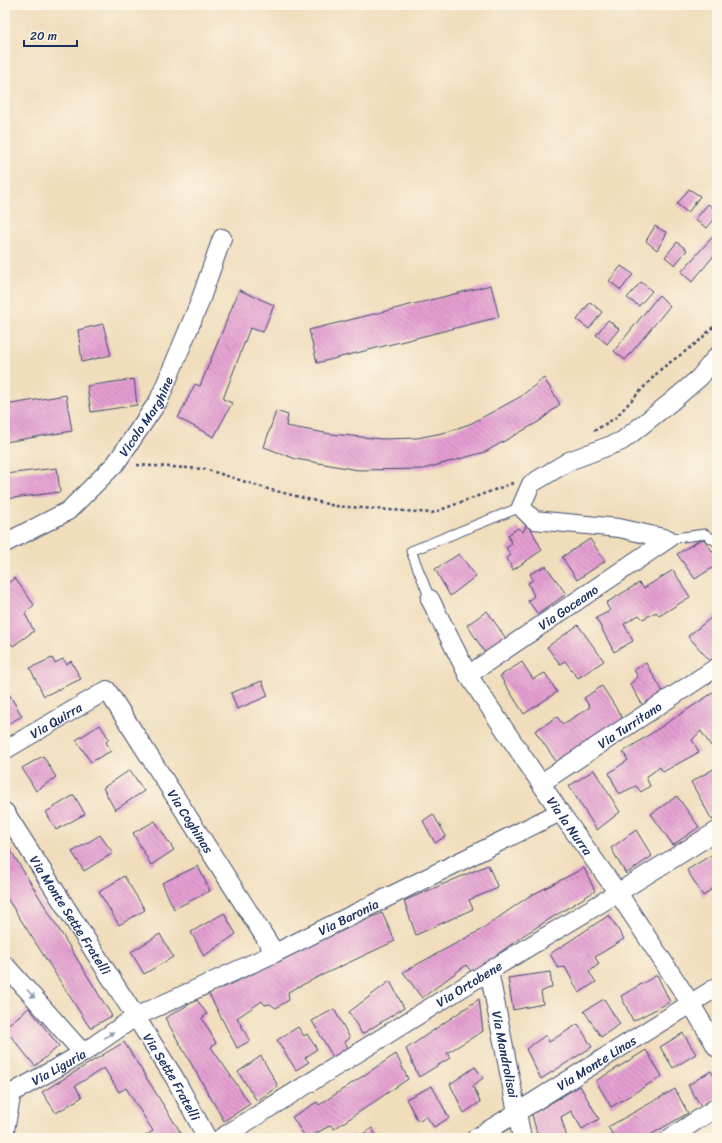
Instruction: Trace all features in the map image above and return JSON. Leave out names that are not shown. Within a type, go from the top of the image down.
[{"type":"street","name":"Vicolo Marghine","points":[[5,543],[68,511],[116,463],[159,400],[199,304],[222,238]]},
{"type":"street","points":[[668,539],[619,528],[534,520],[520,508],[531,484],[569,461],[622,440],[671,402],[698,378],[717,356]]},
{"type":"street","name":"Via Goceano","points":[[468,675],[668,539]]},
{"type":"street","name":"Via la Nurra","points":[[430,599],[468,675],[560,812],[618,893],[691,1004],[717,1048]]},
{"type":"street","name":"Via Turritano","points":[[541,783],[717,667]]},
{"type":"street","name":"Via Quirra","points":[[5,750],[107,690]]},
{"type":"street","name":"Via Coghinas","points":[[107,690],[275,953]]},
{"type":"street","name":"Via Monte Sette Fratelli","points":[[5,812],[135,1017]]},
{"type":"street","name":"Via Baronia","points":[[135,1017],[275,953],[560,812]]},
{"type":"street","name":"Via Ortobene","points":[[221,1138],[717,831]]},
{"type":"street","points":[[5,965],[83,1053]]},
{"type":"street","name":"Via Mandrolisai","points":[[489,971],[522,1138]]},
{"type":"street","name":"Via Monte Linas","points":[[476,1138],[717,987]]},
{"type":"street","name":"Via Liguria","points":[[5,1130],[12,1093],[83,1053],[135,1017]]},
{"type":"street","name":"Via Sette Fratelli","points":[[135,1017],[174,1077],[207,1138]]},
{"type":"street","points":[[670,1138],[717,1107]]},
{"type":"lane","points":[[430,599],[411,551],[520,508]]},
{"type":"lane","points":[[668,539],[705,534],[717,542]]},
{"type":"path","points":[[589,435],[615,418],[661,369],[698,342],[714,326],[717,319]]},
{"type":"path","points":[[714,326],[717,335]]},
{"type":"path","points":[[116,463],[204,469],[268,489],[335,506],[432,513],[518,481]]},
{"type":"building","points":[[689,189],[700,196],[688,213],[677,204]]},
{"type":"building","points":[[708,204],[717,211],[717,216],[707,228],[695,220]]},
{"type":"building","points":[[655,226],[667,233],[657,250],[646,241]]},
{"type":"building","points":[[717,232],[717,252],[692,282],[681,272]]},
{"type":"building","points":[[677,242],[687,250],[675,265],[665,257]]},
{"type":"building","points":[[621,266],[633,274],[621,290],[609,281]]},
{"type":"building","points":[[641,282],[652,291],[639,306],[627,298]]},
{"type":"building","points":[[491,285],[499,317],[317,363],[309,330]]},
{"type":"building","points":[[239,290],[274,305],[263,332],[250,328],[223,399],[232,403],[214,437],[178,418],[195,384],[200,386]]},
{"type":"building","points":[[659,295],[670,306],[625,360],[614,351]]},
{"type":"building","points":[[590,302],[602,312],[589,329],[577,320]]},
{"type":"building","points":[[608,320],[619,329],[607,344],[596,335]]},
{"type":"building","points":[[103,324],[111,355],[82,362],[78,330]]},
{"type":"building","points":[[544,378],[560,404],[540,421],[485,452],[423,469],[358,470],[296,459],[264,447],[276,411],[288,415],[286,426],[331,434],[382,439],[417,438],[447,432],[472,423],[520,397]]},
{"type":"building","points":[[134,379],[137,405],[91,412],[87,386]]},
{"type":"building","points":[[66,395],[72,431],[5,442],[5,405]]},
{"type":"building","points":[[57,468],[60,492],[5,499],[5,474]]},
{"type":"building","points":[[528,523],[542,550],[513,570],[507,558],[511,555],[506,548],[512,544],[508,535],[518,528],[523,532]]},
{"type":"building","points":[[703,538],[717,558],[717,565],[695,579],[677,554]]},
{"type":"building","points":[[590,539],[605,561],[577,580],[562,557]]},
{"type":"building","points":[[459,554],[476,576],[450,596],[435,569]]},
{"type":"building","points":[[546,566],[566,594],[538,614],[528,601],[534,596],[528,583],[533,580],[530,574]]},
{"type":"building","points":[[673,570],[690,597],[659,616],[656,612],[643,619],[639,615],[624,624],[633,641],[614,652],[596,618],[610,611],[606,603],[639,583],[644,588]]},
{"type":"building","points":[[15,578],[34,605],[25,614],[34,631],[13,646],[5,635],[5,585]]},
{"type":"building","points":[[487,611],[507,640],[486,654],[467,625]]},
{"type":"building","points":[[717,613],[717,657],[710,661],[688,636]]},
{"type":"building","points":[[578,625],[604,661],[578,678],[565,661],[560,664],[547,647]]},
{"type":"building","points":[[52,658],[55,663],[63,659],[67,664],[71,661],[81,679],[44,696],[30,668]]},
{"type":"building","points":[[522,662],[533,679],[545,673],[557,692],[524,714],[500,676]]},
{"type":"building","points":[[646,663],[665,695],[645,709],[630,684],[638,677],[634,670]]},
{"type":"building","points":[[262,681],[268,696],[237,709],[231,693]]},
{"type":"building","points":[[602,686],[625,722],[558,764],[535,731],[557,717],[563,724],[590,707],[584,698]]},
{"type":"building","points":[[717,690],[717,742],[711,746],[701,731],[692,740],[699,752],[663,772],[660,767],[646,777],[650,786],[641,792],[636,786],[619,794],[609,773],[628,760],[623,752]]},
{"type":"building","points":[[9,694],[22,716],[5,726],[5,697]]},
{"type":"building","points":[[100,725],[109,739],[106,742],[111,751],[91,762],[76,740]]},
{"type":"building","points":[[43,756],[56,777],[36,791],[22,768]]},
{"type":"building","points":[[717,767],[717,817],[712,820],[691,782]]},
{"type":"building","points":[[130,770],[144,791],[115,810],[103,788]]},
{"type":"building","points":[[594,770],[620,812],[597,830],[569,786]]},
{"type":"building","points":[[74,795],[85,814],[56,830],[46,812]]},
{"type":"building","points":[[677,796],[699,827],[673,845],[651,814]]},
{"type":"building","points":[[433,814],[446,836],[435,843],[423,821]]},
{"type":"building","points":[[155,821],[174,850],[151,865],[133,833]]},
{"type":"building","points":[[636,830],[652,856],[626,874],[611,848]]},
{"type":"building","points":[[100,835],[113,853],[84,871],[72,852]]},
{"type":"building","points":[[5,841],[112,1016],[90,1028],[5,895]]},
{"type":"building","points":[[713,854],[717,860],[717,885],[703,896],[687,870]]},
{"type":"building","points":[[488,865],[498,888],[469,900],[473,909],[416,935],[404,901]]},
{"type":"building","points":[[198,866],[210,891],[174,909],[162,883]]},
{"type":"building","points":[[584,868],[595,891],[524,935],[472,973],[466,965],[422,998],[403,972],[479,931],[528,897]]},
{"type":"building","points":[[124,876],[145,910],[119,925],[99,892]]},
{"type":"building","points":[[224,913],[236,934],[204,956],[191,932]]},
{"type":"building","points":[[382,913],[395,941],[288,992],[289,1000],[276,1008],[270,1004],[265,1005],[262,1001],[237,1018],[250,1041],[237,1048],[208,992]]},
{"type":"building","points":[[609,915],[624,939],[595,957],[599,964],[589,972],[596,982],[579,993],[565,967],[558,968],[550,954]]},
{"type":"building","points":[[160,934],[173,957],[144,974],[131,952]]},
{"type":"building","points":[[550,972],[552,987],[541,992],[543,1004],[513,1010],[508,978]]},
{"type":"building","points":[[657,975],[670,1002],[633,1021],[621,996]]},
{"type":"building","points":[[390,981],[404,1008],[362,1034],[349,1012]]},
{"type":"building","points":[[479,999],[483,1031],[447,1053],[450,1058],[419,1077],[406,1049]]},
{"type":"building","points":[[604,999],[620,1024],[601,1037],[584,1011]]},
{"type":"building","points":[[197,1000],[207,1014],[202,1018],[216,1043],[211,1047],[250,1104],[224,1121],[165,1018]]},
{"type":"building","points":[[29,1008],[59,1046],[35,1066],[5,1029],[5,1027]]},
{"type":"building","points":[[334,1009],[350,1038],[345,1042],[348,1048],[333,1057],[312,1021]]},
{"type":"building","points":[[578,1024],[592,1047],[541,1079],[526,1049],[546,1035],[549,1042]]},
{"type":"building","points":[[298,1027],[304,1036],[307,1034],[317,1049],[305,1058],[309,1062],[296,1070],[277,1040]]},
{"type":"building","points":[[683,1033],[696,1054],[673,1068],[660,1047]]},
{"type":"building","points":[[124,1042],[184,1138],[142,1138],[153,1131],[126,1088],[119,1092],[104,1068],[75,1086],[82,1097],[56,1113],[42,1092]]},
{"type":"building","points":[[646,1050],[662,1076],[611,1107],[596,1081]]},
{"type":"building","points":[[396,1054],[408,1079],[334,1129],[331,1125],[306,1138],[292,1117],[317,1102],[319,1105]]},
{"type":"building","points":[[261,1056],[278,1086],[257,1101],[238,1072]]},
{"type":"building","points":[[475,1067],[483,1078],[473,1086],[480,1102],[464,1113],[450,1084]]},
{"type":"building","points":[[711,1071],[717,1081],[717,1097],[701,1106],[688,1085]]},
{"type":"building","points":[[432,1086],[449,1118],[434,1127],[426,1116],[418,1121],[406,1099]]},
{"type":"building","points":[[580,1086],[599,1119],[582,1129],[571,1111],[561,1117],[567,1138],[538,1138],[532,1114]]},
{"type":"building","points":[[675,1089],[688,1113],[645,1138],[615,1138],[608,1127]]},
{"type":"building","points":[[372,1128],[377,1138],[357,1138]]},
{"type":"building","points":[[266,1133],[269,1138],[257,1138]]},
{"type":"building","points":[[353,1134],[356,1138],[347,1138]]}]
